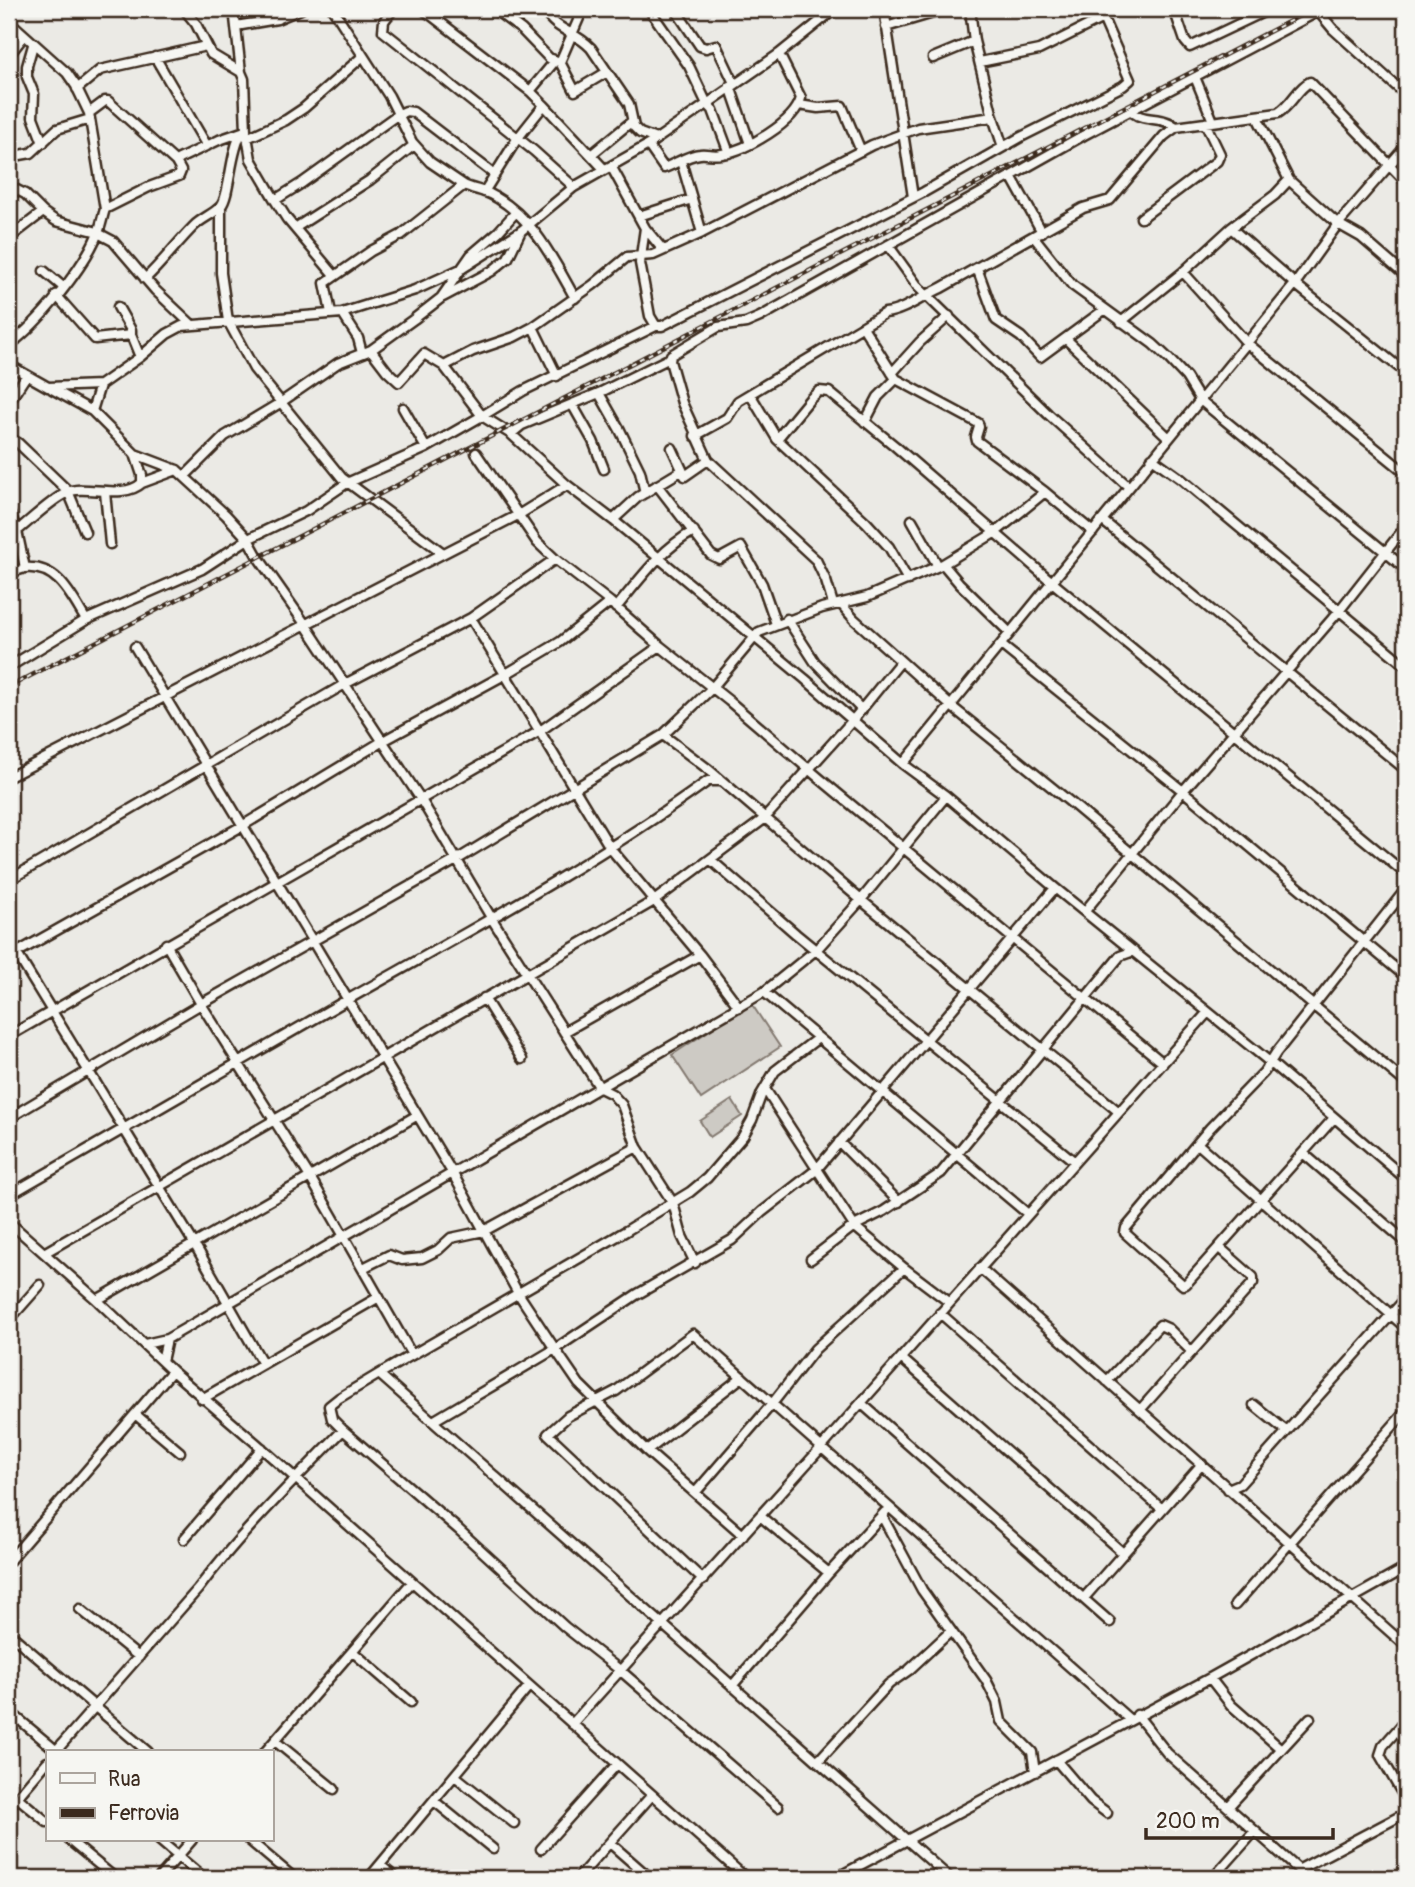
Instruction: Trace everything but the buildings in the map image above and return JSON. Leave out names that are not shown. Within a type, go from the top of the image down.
[{"type":"street","points":[[184,9],[196,24],[211,54],[241,72]]},
{"type":"street","points":[[234,9],[244,79],[245,134],[251,159],[295,228],[335,276]]},
{"type":"street","points":[[236,26],[277,19],[301,9]]},
{"type":"street","points":[[333,9],[388,96],[414,145],[430,162],[464,185],[484,192],[530,224],[575,298]]},
{"type":"street","points":[[393,9],[384,21],[383,31],[574,187]]},
{"type":"street","points":[[423,9],[530,91],[608,168],[645,228],[663,250]]},
{"type":"street","points":[[494,9],[557,62],[575,91],[607,72]]},
{"type":"street","points":[[543,9],[557,27],[585,42],[629,104],[631,122],[652,142],[664,168],[699,154],[729,153],[773,131],[799,105],[800,92],[779,54]]},
{"type":"street","points":[[530,91],[557,62],[583,9]]},
{"type":"street","points":[[594,9],[636,9]]},
{"type":"street","points":[[649,9],[689,66],[707,104],[713,110],[729,153]]},
{"type":"street","points":[[675,9],[700,46],[716,45],[732,85],[750,144]]},
{"type":"street","points":[[48,387],[100,385],[167,334],[191,324],[342,313],[415,289],[463,268],[521,231],[574,187],[652,142],[779,54],[835,9]]},
{"type":"street","points":[[884,9],[913,197]]},
{"type":"street","points":[[886,27],[947,9]]},
{"type":"street","points":[[970,9],[974,41],[1003,147]]},
{"type":"street","points":[[9,667],[86,620],[202,569],[248,539],[306,511],[347,483],[426,448],[523,391],[656,326],[662,326],[1130,82],[1099,9]]},
{"type":"street","points":[[1174,9],[1185,41],[1190,47],[1270,9]]},
{"type":"street","points":[[511,434],[522,425],[599,393],[670,358],[718,327],[746,323],[760,317],[1130,110],[1321,10],[1333,29],[1406,95]]},
{"type":"street","points":[[980,62],[1039,50],[1103,18]]},
{"type":"street","points":[[9,22],[67,73],[78,89],[89,116],[105,209],[99,233],[89,253],[38,319],[13,343],[9,330]]},
{"type":"street","points":[[9,55],[24,36]]},
{"type":"street","points":[[933,58],[974,41]]},
{"type":"street","points":[[33,45],[27,77],[34,94],[33,117],[43,143]]},
{"type":"street","points":[[78,89],[100,70],[206,46]]},
{"type":"street","points":[[176,162],[207,146],[286,120],[363,56]]},
{"type":"street","points":[[155,57],[207,146]]},
{"type":"street","points":[[1141,218],[1217,161],[1220,154],[1195,76]]},
{"type":"street","points":[[695,436],[727,418],[734,406],[750,394],[885,313],[898,310],[926,293],[941,288],[1083,208],[1110,200],[1164,136],[1175,127],[1278,113],[1310,82],[1406,182]]},
{"type":"street","points":[[9,157],[30,153],[57,130],[89,116],[108,101],[176,162],[181,172],[179,176],[149,187],[105,209]]},
{"type":"street","points":[[484,192],[517,139],[544,105]]},
{"type":"street","points":[[799,105],[818,108],[842,106],[861,151]]},
{"type":"street","points":[[1130,110],[1136,116],[1167,121],[1175,127]]},
{"type":"street","points":[[275,200],[406,111],[413,112],[494,174]]},
{"type":"street","points":[[444,366],[533,327],[627,257],[653,255],[702,233],[902,132],[930,125],[993,117]]},
{"type":"street","points":[[1257,117],[1289,180],[1338,224],[1361,237],[1406,276]]},
{"type":"street","points":[[592,154],[631,122]]},
{"type":"street","points":[[245,134],[232,156],[221,206],[221,273],[228,321],[254,369],[347,483],[443,553]]},
{"type":"street","points":[[295,228],[370,180],[414,145]]},
{"type":"street","points":[[903,764],[1295,284],[1338,224],[1406,146]]},
{"type":"street","points":[[681,161],[702,233]]},
{"type":"street","points":[[1011,176],[1038,235],[1072,285],[1153,344],[1186,377],[1200,400],[1406,569]]},
{"type":"street","points":[[1121,322],[1183,272],[1231,228],[1275,195],[1289,180]]},
{"type":"street","points":[[331,313],[324,284],[401,234],[464,185]]},
{"type":"street","points":[[9,186],[25,194],[43,212],[68,226],[99,233],[113,241],[145,279],[191,324]]},
{"type":"street","points":[[639,216],[692,199]]},
{"type":"street","points":[[145,279],[195,225],[221,206]]},
{"type":"street","points":[[13,235],[43,212]]},
{"type":"street","points":[[441,298],[471,255],[516,212]]},
{"type":"street","points":[[645,228],[641,255],[650,316],[656,326]]},
{"type":"street","points":[[1231,228],[1295,284],[1406,373]]},
{"type":"street","points":[[185,476],[225,436],[280,403],[338,363],[371,350],[441,298],[492,271],[508,258],[521,231]]},
{"type":"street","points":[[888,245],[919,288],[1048,414],[1129,487]]},
{"type":"street","points":[[977,268],[996,320],[1021,337],[1040,357],[1104,310]]},
{"type":"street","points":[[44,271],[63,287]]},
{"type":"street","points":[[1183,272],[1247,343],[1406,473]]},
{"type":"street","points":[[56,295],[95,339],[131,335]]},
{"type":"street","points":[[118,307],[131,330],[140,357]]},
{"type":"street","points":[[342,313],[358,338],[362,353]]},
{"type":"street","points":[[864,422],[878,397],[920,342],[949,316]]},
{"type":"street","points":[[533,327],[557,376]]},
{"type":"street","points":[[863,327],[894,376],[978,423],[977,441],[1093,532]]},
{"type":"street","points":[[1066,339],[1169,438]]},
{"type":"street","points":[[371,350],[399,382],[424,354],[444,366],[481,416],[511,434],[567,485],[754,636],[903,764],[946,796],[1271,1063],[1406,1179]]},
{"type":"street","points":[[670,358],[682,403],[708,460],[816,560],[837,604],[951,706],[1314,1004],[1406,1083]]},
{"type":"street","points":[[9,365],[92,411],[135,454],[177,470],[226,514],[248,539],[420,798],[492,919],[600,1088],[612,1094],[622,1105],[637,1147],[673,1203],[682,1236],[695,1263]]},
{"type":"street","points":[[9,402],[26,376]]},
{"type":"street","points":[[92,411],[100,385]]},
{"type":"street","points":[[776,439],[810,399],[823,390],[829,392],[1052,582],[1406,874]]},
{"type":"street","points":[[599,393],[640,471],[645,493]]},
{"type":"street","points":[[750,394],[776,439],[875,532],[895,556],[908,580]]},
{"type":"street","points":[[572,404],[593,441],[604,469]]},
{"type":"street","points":[[403,408],[426,448]]},
{"type":"street","points":[[9,438],[18,443],[68,491],[85,532]]},
{"type":"street","points":[[672,448],[686,477],[708,460]]},
{"type":"street","points":[[476,453],[537,542],[555,559],[1163,1063]]},
{"type":"street","points":[[135,454],[142,482]]},
{"type":"street","points":[[1152,458],[1180,478],[1406,666]]},
{"type":"street","points":[[13,532],[68,491],[105,492],[138,486],[142,482],[177,470]]},
{"type":"street","points":[[612,520],[629,504],[681,471]]},
{"type":"street","points":[[10,773],[520,514],[567,485]]},
{"type":"street","points":[[657,485],[716,559],[741,547],[762,584],[776,624]]},
{"type":"street","points":[[105,492],[110,544]]},
{"type":"street","points":[[9,1118],[201,1004],[576,790],[663,735],[712,688],[754,636],[776,624],[908,580],[941,565],[996,532],[1045,492]]},
{"type":"street","points":[[9,511],[25,568]]},
{"type":"street","points":[[912,520],[941,565],[1010,633]]},
{"type":"street","points":[[1103,521],[1406,771]]},
{"type":"street","points":[[1085,911],[1183,791],[1339,611],[1406,526]]},
{"type":"street","points":[[12,955],[560,642],[613,605],[657,557],[694,531]]},
{"type":"street","points":[[9,880],[345,684],[471,618],[555,559]]},
{"type":"street","points":[[9,573],[25,568],[43,569],[53,575],[65,586],[86,620]]},
{"type":"street","points":[[471,618],[611,849],[700,955],[739,1007]]},
{"type":"street","points":[[787,620],[806,651],[862,710]]},
{"type":"street","points":[[1001,645],[1183,791],[1406,977]]},
{"type":"street","points":[[135,646],[453,1174],[518,1293],[555,1349],[579,1384],[647,1451],[743,1535]]},
{"type":"street","points":[[9,1036],[540,730],[660,646]]},
{"type":"street","points":[[44,1253],[654,901],[765,819],[862,710],[901,661]]},
{"type":"street","points":[[805,679],[821,668]]},
{"type":"street","points":[[663,735],[708,769],[861,900],[1119,1112]]},
{"type":"street","points":[[708,769],[708,781]]},
{"type":"street","points":[[9,1195],[611,849],[708,781],[721,781]]},
{"type":"street","points":[[145,1344],[167,1339],[343,1234],[453,1174],[764,992],[817,950],[946,796]]},
{"type":"street","points":[[711,860],[1075,1162]]},
{"type":"street","points":[[433,1421],[555,1349],[636,1295],[732,1240],[762,1212],[816,1170],[1055,888]]},
{"type":"street","points":[[1334,1118],[1184,1285],[1125,1232],[1210,1128],[1271,1063],[1314,1004],[1406,889]]},
{"type":"street","points":[[9,941],[12,955],[51,1011],[195,1245],[263,1364]]},
{"type":"street","points":[[811,1259],[854,1226],[899,1202],[941,1173],[1086,998],[1119,956],[1124,943]]},
{"type":"street","points":[[166,944],[310,1177],[412,1355]]},
{"type":"street","points":[[1119,956],[1134,951]]},
{"type":"street","points":[[564,1032],[700,955]]},
{"type":"street","points":[[764,992],[1028,1214]]},
{"type":"street","points":[[484,998],[522,1059]]},
{"type":"street","points":[[572,1724],[1208,1012]]},
{"type":"street","points":[[778,1807],[621,1671],[565,1627],[458,1529],[343,1430],[330,1413],[331,1404],[379,1374],[673,1203],[707,1178],[743,1136],[765,1089],[780,1065],[798,1055],[818,1038]]},
{"type":"street","points":[[765,1089],[854,1226],[949,1302]]},
{"type":"street","points":[[97,1300],[416,1116]]},
{"type":"street","points":[[839,1142],[899,1202]]},
{"type":"street","points":[[1198,1144],[1406,1328]]},
{"type":"street","points":[[363,1268],[389,1255],[402,1260],[422,1258],[439,1250],[451,1238],[484,1231],[637,1147]]},
{"type":"street","points":[[1303,1153],[1406,1242]]},
{"type":"street","points":[[9,1222],[202,1399],[262,1448],[746,1878]]},
{"type":"street","points":[[1140,1410],[1253,1283],[1253,1277],[1219,1247]]},
{"type":"street","points":[[695,1493],[824,1340],[904,1268]]},
{"type":"street","points":[[980,1268],[1406,1646]]},
{"type":"street","points":[[9,1320],[40,1285]]},
{"type":"street","points":[[202,1399],[379,1297]]},
{"type":"street","points":[[1228,1489],[1240,1484],[1406,1298]]},
{"type":"street","points":[[940,1313],[1162,1509]]},
{"type":"street","points":[[1107,1381],[1160,1325],[1169,1329],[1192,1352]]},
{"type":"street","points":[[703,1580],[548,1436],[548,1432],[568,1416],[616,1391],[693,1334],[1133,1717],[1167,1753],[1308,1878]]},
{"type":"street","points":[[162,1362],[167,1339]]},
{"type":"street","points":[[901,1358],[1123,1553]]},
{"type":"street","points":[[9,1561],[172,1371]]},
{"type":"street","points":[[379,1374],[950,1878]]},
{"type":"street","points":[[647,1451],[742,1377]]},
{"type":"street","points":[[861,1403],[1110,1622]]},
{"type":"street","points":[[1254,1405],[1286,1431]]},
{"type":"street","points":[[1235,1605],[1406,1410]]},
{"type":"street","points":[[135,1414],[180,1452]]},
{"type":"street","points":[[59,1750],[218,1563],[295,1478],[343,1430]]},
{"type":"street","points":[[184,1539],[262,1448]]},
{"type":"street","points":[[1084,1598],[1202,1464]]},
{"type":"street","points":[[1237,1496],[1240,1484]]},
{"type":"street","points":[[732,1686],[890,1507]]},
{"type":"street","points":[[760,1516],[829,1573]]},
{"type":"street","points":[[882,1516],[922,1590],[993,1693],[1001,1721],[1032,1752],[1052,1762],[1107,1813]]},
{"type":"street","points":[[836,1878],[1210,1678],[1406,1568]]},
{"type":"street","points":[[267,1750],[412,1582]]},
{"type":"street","points":[[80,1609],[139,1657]]},
{"type":"street","points":[[819,1760],[889,1684],[909,1670],[951,1631]]},
{"type":"street","points":[[9,1633],[146,1750]]},
{"type":"street","points":[[353,1652],[411,1702]]},
{"type":"street","points":[[1210,1678],[1231,1705],[1281,1749]]},
{"type":"street","points":[[369,1878],[529,1686]]},
{"type":"street","points":[[9,1711],[55,1750]]},
{"type":"street","points":[[1229,1806],[1310,1718]]},
{"type":"street","points":[[1406,1720],[1383,1746],[1380,1755],[1406,1800]]},
{"type":"street","points":[[275,1741],[334,1789]]},
{"type":"street","points":[[1032,1752],[1035,1772]]},
{"type":"street","points":[[9,1807],[46,1763]]},
{"type":"street","points":[[541,1849],[617,1764]]},
{"type":"street","points":[[456,1776],[513,1823]]},
{"type":"street","points":[[578,1878],[652,1795]]},
{"type":"street","points":[[17,1797],[46,1821]]},
{"type":"street","points":[[434,1801],[493,1849]]},
{"type":"street","points":[[1298,1870],[1406,1813]]},
{"type":"street","points":[[1213,1878],[1255,1830]]},
{"type":"street","points":[[71,1842],[115,1878]]},
{"type":"street","points":[[161,1842],[204,1878]]},
{"type":"street","points":[[159,1878],[190,1842]]},
{"type":"street","points":[[251,1842],[294,1878]]},
{"type":"street","points":[[610,1843],[650,1878]]},
{"type":"street","points":[[380,1865],[396,1878]]},
{"type":"shaded area","points":[[751,1003],[780,1047],[701,1099],[672,1055]]},
{"type":"shaded area","points":[[732,1100],[742,1116],[710,1137],[700,1121]]},
{"type":"railway","points":[[9,687],[1313,9]]}]
